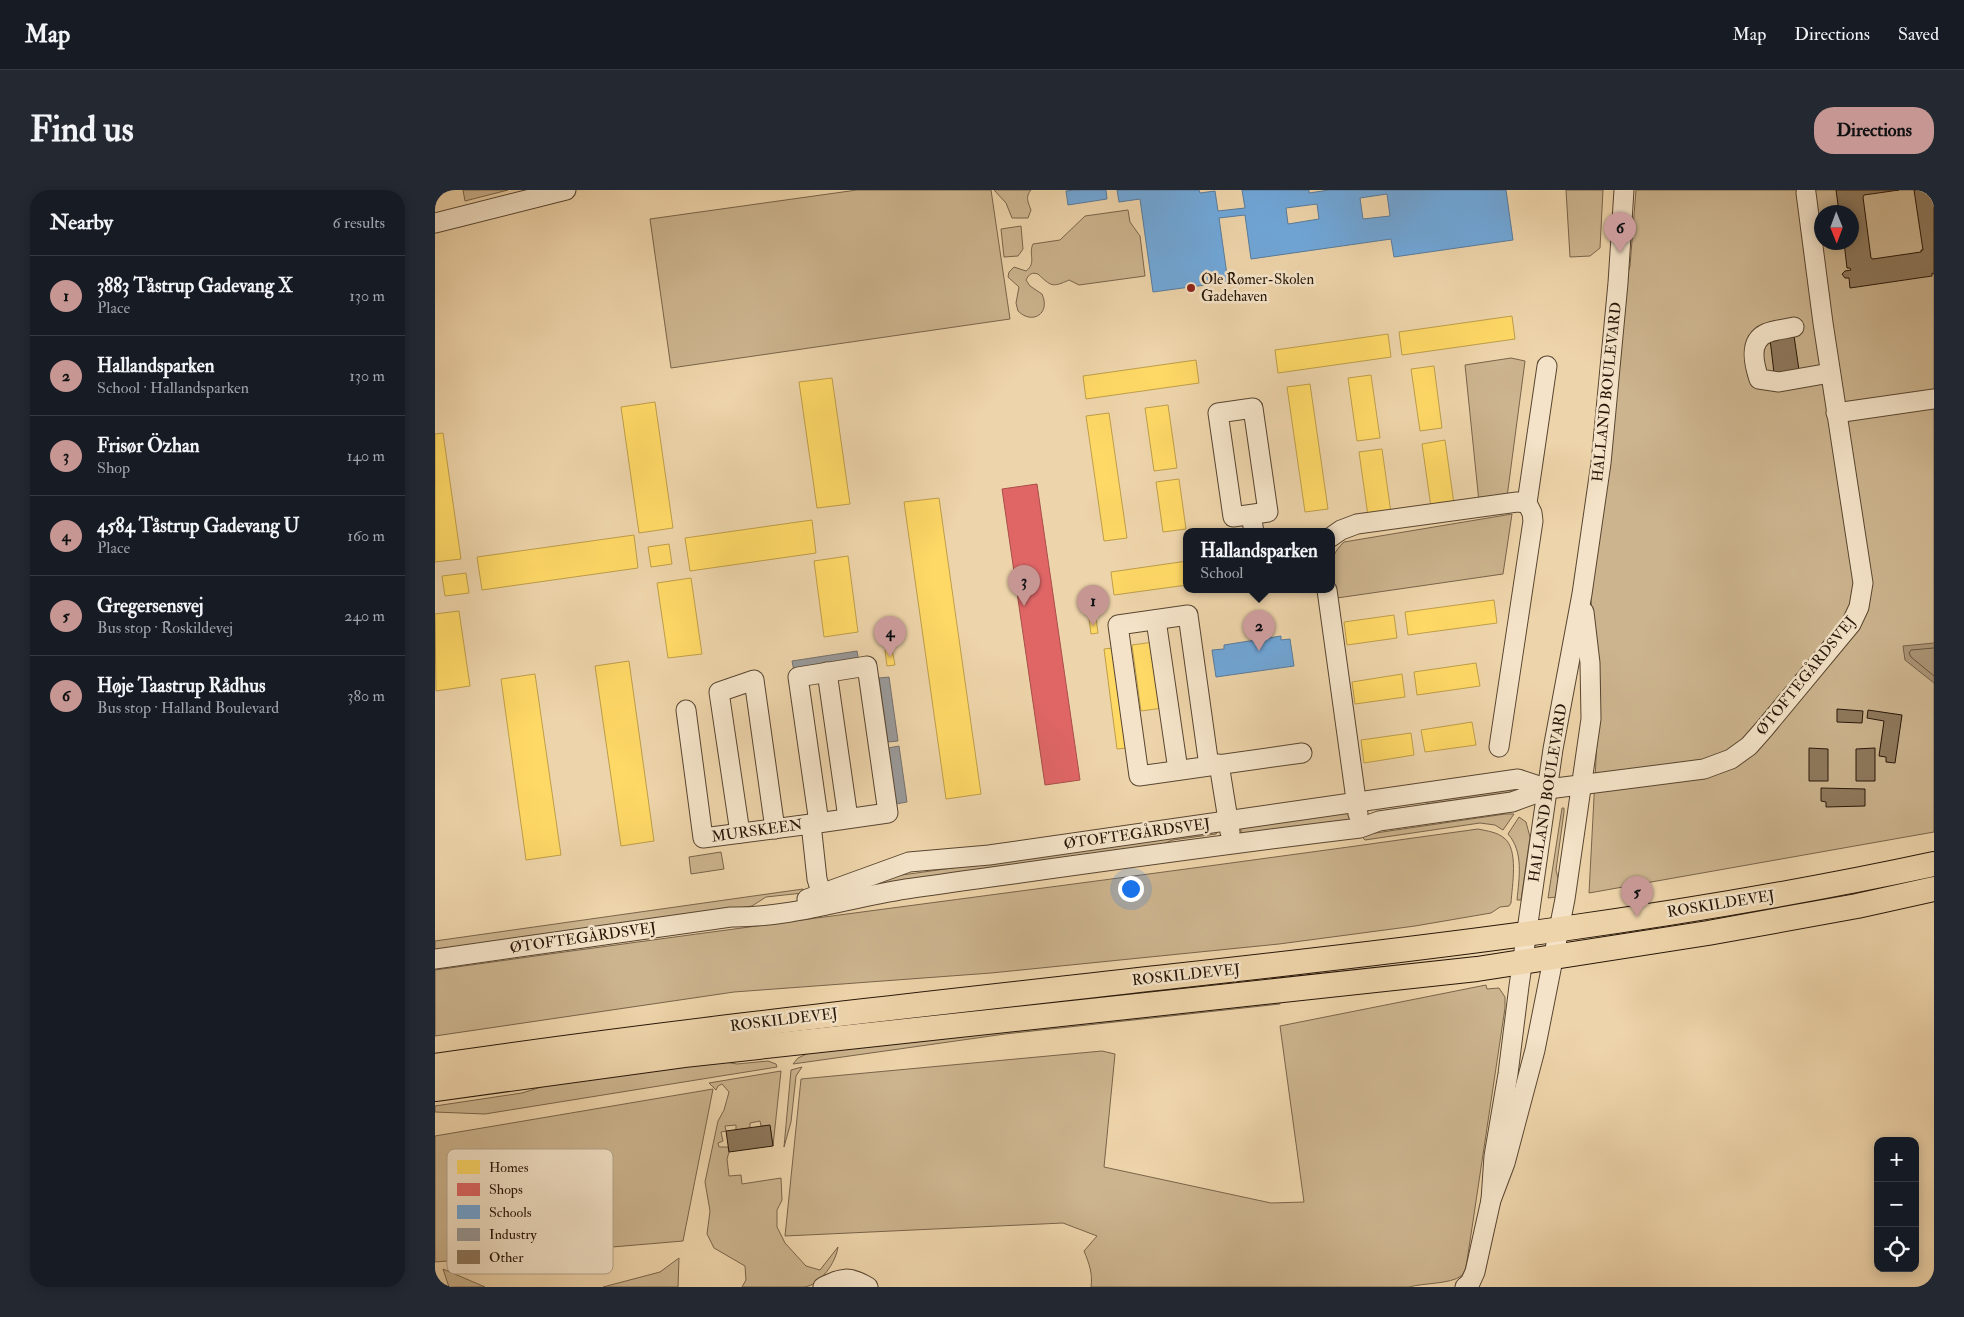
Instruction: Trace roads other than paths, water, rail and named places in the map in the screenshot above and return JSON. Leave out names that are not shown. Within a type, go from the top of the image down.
[{"type":"main road","name":"ROSKILDEVEJ","points":[[435,1066],[609,1040],[1265,966],[1527,934],[1851,882],[1934,864]]},
{"type":"main road","name":"ROSKILDEVEJ","points":[[435,1089],[684,1055],[1268,992],[1522,962],[1717,931],[1934,890]]},
{"type":"street","points":[[435,224],[566,190]]},
{"type":"street","name":"HALLAND BOULEVARD","points":[[1491,1200],[1495,1156],[1555,740],[1582,594],[1601,463],[1618,283],[1624,190]]},
{"type":"street","name":"ØTOFTEGÅRDSVEJ","points":[[435,959],[731,917],[744,912],[777,906],[1360,828],[1379,821],[1512,802],[1548,789],[1704,769],[1731,759],[1749,746],[1851,624],[1859,607],[1863,582],[1830,373],[1806,193]]},
{"type":"street","points":[[1794,327],[1765,333],[1757,342],[1753,352],[1759,378],[1779,382],[1830,373]]},
{"type":"street","points":[[1499,747],[1533,521],[1533,513],[1527,503],[1547,366]]},
{"type":"street","points":[[1837,413],[1934,399]]},
{"type":"street","points":[[1253,408],[1268,512],[1252,523],[1233,517],[1218,413],[1253,408]]},
{"type":"street","points":[[1335,535],[1341,530],[1357,524],[1517,502],[1527,503]]},
{"type":"street","points":[[1327,593],[1360,828]]},
{"type":"street","name":"HALLAND BOULEVARD","points":[[1491,1200],[1505,1163],[1535,1050],[1565,899],[1591,719],[1590,663],[1582,594]]},
{"type":"street","points":[[1232,844],[1214,765],[1187,615],[1118,625],[1139,776],[1178,770],[1214,765],[1302,753]]},
{"type":"street","points":[[1157,620],[1178,770]]},
{"type":"street","name":"MURSKEEN","points":[[686,710],[703,838],[888,813],[867,666],[827,672]]},
{"type":"street","points":[[815,823],[798,676],[827,672],[848,818]]},
{"type":"street","points":[[739,833],[719,692],[754,680],[775,829]]},
{"type":"street","name":"ØTOFTEGÅRDSVEJ","points":[[823,900],[909,862],[989,855],[1518,780],[1548,789]]},
{"type":"street","name":"MURSKEEN","points":[[815,823],[817,879],[823,900]]},
{"type":"street","points":[[1508,1074],[1528,1076]]},
{"type":"street","points":[[1471,1286],[1491,1200]]},
{"type":"street","points":[[823,1287],[842,1278],[859,1281],[868,1287]]},
{"type":"water","points":[[1934,643],[1934,683],[1905,660],[1903,646]]},
{"type":"place","name":"Høje Taastrup Rådhus","points":[[1620,253]]},
{"type":"place","name":"Ole Rømer-Skolen Gadehaven","points":[[1191,288]]},
{"type":"place","name":"Frisør Özhan","points":[[1024,606]]},
{"type":"place","name":"3883 Tåstrup Gadevang X","points":[[1093,626]]},
{"type":"place","name":"Hallandsparken","points":[[1259,651]]},
{"type":"place","name":"4584 Tåstrup Gadevang U","points":[[890,657]]},
{"type":"place","name":"Gregersensvej","points":[[1637,917]]}]
